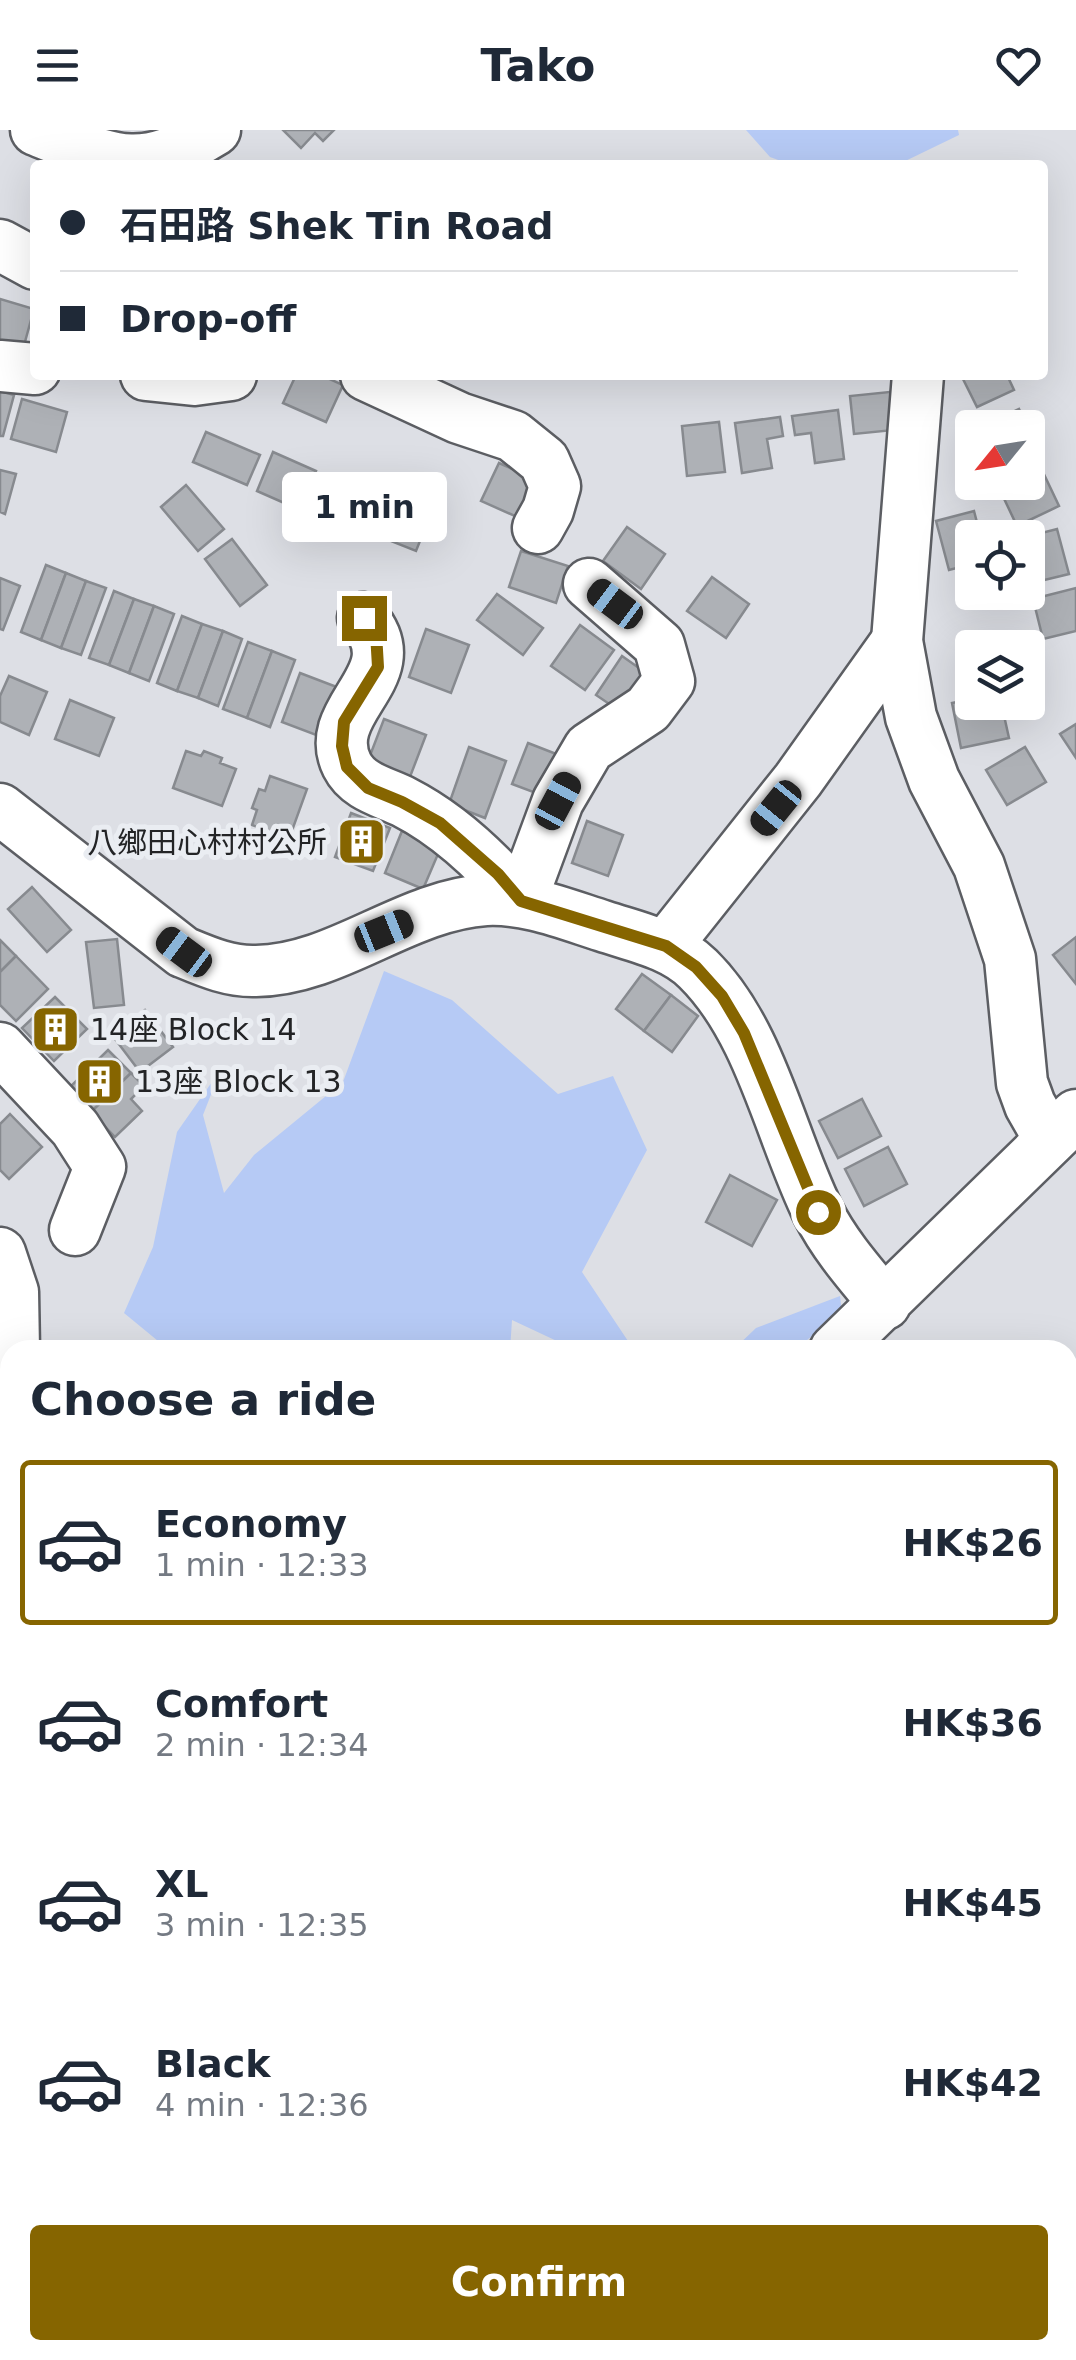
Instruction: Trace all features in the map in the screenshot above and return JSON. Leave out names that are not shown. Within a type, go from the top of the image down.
[{"type":"street","points":[[36,130],[101,156],[127,160]]},
{"type":"street","points":[[143,160],[186,148],[215,130]]},
{"type":"street","points":[[0,245],[30,261]]},
{"type":"street","points":[[0,366],[30,369]]},
{"type":"street","points":[[377,380],[459,418],[513,436],[544,461],[555,486],[538,528]]},
{"type":"street","points":[[846,1340],[1063,1127],[1030,1105],[1022,1083],[1017,1009],[1006,945],[980,866],[934,780],[911,717],[898,642],[918,380]]},
{"type":"street","points":[[521,901],[558,801],[589,748],[648,709],[669,681],[659,645],[589,584]]},
{"type":"street","points":[[364,618],[376,633],[378,667],[344,722],[342,746],[347,767],[368,788],[440,823],[498,874],[521,901]]},
{"type":"street","points":[[666,946],[798,780],[898,642]]},
{"type":"street","points":[[0,809],[184,952],[218,966],[254,972],[290,967],[449,906],[485,900],[521,901],[666,946],[696,967],[722,996],[744,1033],[818,1212],[847,1258],[885,1304]]},
{"type":"street","points":[[0,1048],[76,1128],[100,1167],[75,1230]]},
{"type":"street","points":[[0,1253],[13,1292],[14,1340]]},
{"type":"shaded area","points":[[746,130],[958,130],[959,135],[907,160],[770,157]]},
{"type":"shaded area","points":[[384,971],[452,1000],[558,1094],[613,1076],[647,1150],[582,1272],[627,1340],[555,1340],[512,1320],[511,1340],[157,1340],[124,1313],[153,1247],[177,1132],[221,1069],[203,1115],[224,1193],[254,1155],[343,1082]]},
{"type":"shaded area","points":[[840,1296],[842,1313],[807,1340],[743,1340],[756,1328]]},
{"type":"building","points":[[283,130],[334,130],[323,141],[315,133],[301,148]]},
{"type":"building","points":[[0,299],[30,308],[23,349],[0,342]]},
{"type":"building","points":[[294,380],[332,380],[343,385],[326,422],[283,403]]},
{"type":"building","points":[[964,380],[1009,380],[1014,390],[977,407]]},
{"type":"building","points":[[0,391],[14,395],[3,436],[0,436]]},
{"type":"building","points":[[899,391],[904,429],[854,434],[850,396]]},
{"type":"building","points":[[22,399],[67,412],[56,452],[11,439]]},
{"type":"building","points":[[838,410],[844,459],[815,463],[811,433],[795,435],[792,416]]},
{"type":"building","points":[[780,417],[783,436],[767,439],[772,468],[742,473],[735,423]]},
{"type":"building","points":[[719,422],[725,472],[687,476],[682,426]]},
{"type":"building","points":[[206,432],[260,455],[247,485],[193,462]]},
{"type":"building","points":[[273,452],[316,471],[300,510],[257,491]]},
{"type":"building","points":[[499,463],[541,482],[524,520],[481,501]]},
{"type":"building","points":[[0,470],[16,474],[5,514],[0,512]]},
{"type":"building","points":[[1045,476],[1059,506],[1030,520],[1014,520],[1005,500],[1045,500]]},
{"type":"building","points":[[186,485],[224,529],[198,551],[161,507]]},
{"type":"building","points":[[387,494],[432,511],[416,551],[371,533]]},
{"type":"building","points":[[974,511],[976,520],[955,520],[955,568],[949,570],[936,521]]},
{"type":"building","points":[[627,527],[665,554],[641,589],[603,561]]},
{"type":"building","points":[[1057,529],[1069,574],[1045,580],[1045,532]]},
{"type":"building","points":[[232,539],[267,585],[240,606],[205,559]]},
{"type":"building","points":[[521,551],[568,566],[556,603],[509,587]]},
{"type":"building","points":[[46,565],[66,573],[41,640],[21,632]]},
{"type":"building","points":[[66,573],[86,581],[61,648],[41,640]]},
{"type":"building","points":[[712,577],[749,604],[726,638],[687,611]]},
{"type":"building","points":[[0,578],[20,586],[3,630],[0,629]]},
{"type":"building","points":[[86,581],[106,588],[81,655],[61,648]]},
{"type":"building","points":[[1076,588],[1076,631],[1045,639],[1036,610],[1045,610],[1045,596]]},
{"type":"building","points":[[114,591],[134,599],[109,665],[89,658]]},
{"type":"building","points":[[497,594],[543,628],[523,655],[477,620]]},
{"type":"building","points":[[134,599],[154,606],[129,673],[109,665]]},
{"type":"building","points":[[154,606],[174,614],[149,681],[129,673]]},
{"type":"building","points":[[182,616],[202,624],[177,691],[157,683]]},
{"type":"building","points":[[202,624],[223,631],[198,698],[177,691]]},
{"type":"building","points":[[580,625],[614,650],[585,690],[551,666]]},
{"type":"building","points":[[426,629],[469,645],[451,693],[409,677]]},
{"type":"building","points":[[223,631],[242,639],[218,706],[198,698]]},
{"type":"building","points":[[248,642],[272,651],[247,718],[223,709]]},
{"type":"building","points":[[272,651],[295,660],[270,727],[247,718]]},
{"type":"building","points":[[622,656],[656,680],[630,718],[596,695]]},
{"type":"building","points":[[300,673],[342,689],[324,738],[282,722]]},
{"type":"building","points":[[9,676],[47,692],[29,735],[0,722],[0,696]]},
{"type":"building","points":[[70,700],[114,718],[99,756],[55,739]]},
{"type":"building","points":[[384,719],[426,735],[408,782],[366,766]]},
{"type":"building","points":[[955,720],[1005,720],[1009,738],[961,748]]},
{"type":"building","points":[[1076,724],[1076,758],[1060,734]]},
{"type":"building","points":[[528,743],[564,757],[549,798],[512,784]]},
{"type":"building","points":[[469,747],[506,761],[485,818],[449,804]]},
{"type":"building","points":[[1025,747],[1046,782],[1007,805],[986,770]]},
{"type":"building","points":[[186,751],[201,756],[204,751],[236,769],[222,806],[173,788]]},
{"type":"building","points":[[270,776],[307,789],[289,839],[252,825],[257,810],[252,808],[259,789],[265,791]]},
{"type":"building","name":"八鄉田心村村公所","points":[[351,813],[390,828],[373,871],[335,857]]},
{"type":"building","points":[[587,821],[623,835],[608,876],[572,863]]},
{"type":"building","points":[[402,831],[441,847],[423,889],[385,873]]},
{"type":"building","points":[[32,887],[71,930],[47,952],[8,909]]},
{"type":"building","points":[[1076,937],[1076,984],[1053,955]]},
{"type":"building","points":[[117,939],[124,1005],[94,1008],[86,942]]},
{"type":"building","points":[[0,940],[16,956],[0,972]]},
{"type":"building","points":[[16,956],[48,989],[16,1021],[0,1005],[0,972]]},
{"type":"building","points":[[642,974],[671,995],[644,1031],[616,1009]]},
{"type":"building","points":[[671,995],[698,1016],[672,1052],[644,1031]]},
{"type":"building","name":"14座 Block 14","points":[[55,997],[87,1029],[54,1061],[22,1028]]},
{"type":"building","points":[[145,1010],[173,1047],[140,1072],[112,1035]]},
{"type":"building","name":"13座 Block 13","points":[[108,1050],[131,1073],[91,1112],[68,1089]]},
{"type":"building","points":[[131,1073],[144,1086],[131,1099],[142,1111],[115,1137],[91,1112]]},
{"type":"building","points":[[862,1099],[881,1136],[838,1158],[819,1121]]},
{"type":"building","points":[[10,1114],[42,1147],[9,1179],[0,1170],[0,1124]]},
{"type":"building","points":[[888,1147],[907,1184],[864,1206],[845,1169]]},
{"type":"building","points":[[730,1175],[777,1200],[752,1246],[706,1222]]},
{"type":"place","name":"八鄉田心村村公所","points":[[362,842]]},
{"type":"place","name":"14座 Block 14","points":[[55,1029]]},
{"type":"place","name":"13座 Block 13","points":[[100,1081]]},
{"type":"route","points":[[364,618],[376,633],[378,667],[344,722],[342,746],[347,767],[368,788],[440,823],[498,874],[521,901],[666,946],[696,967],[722,996],[744,1033],[818,1212]]}]
